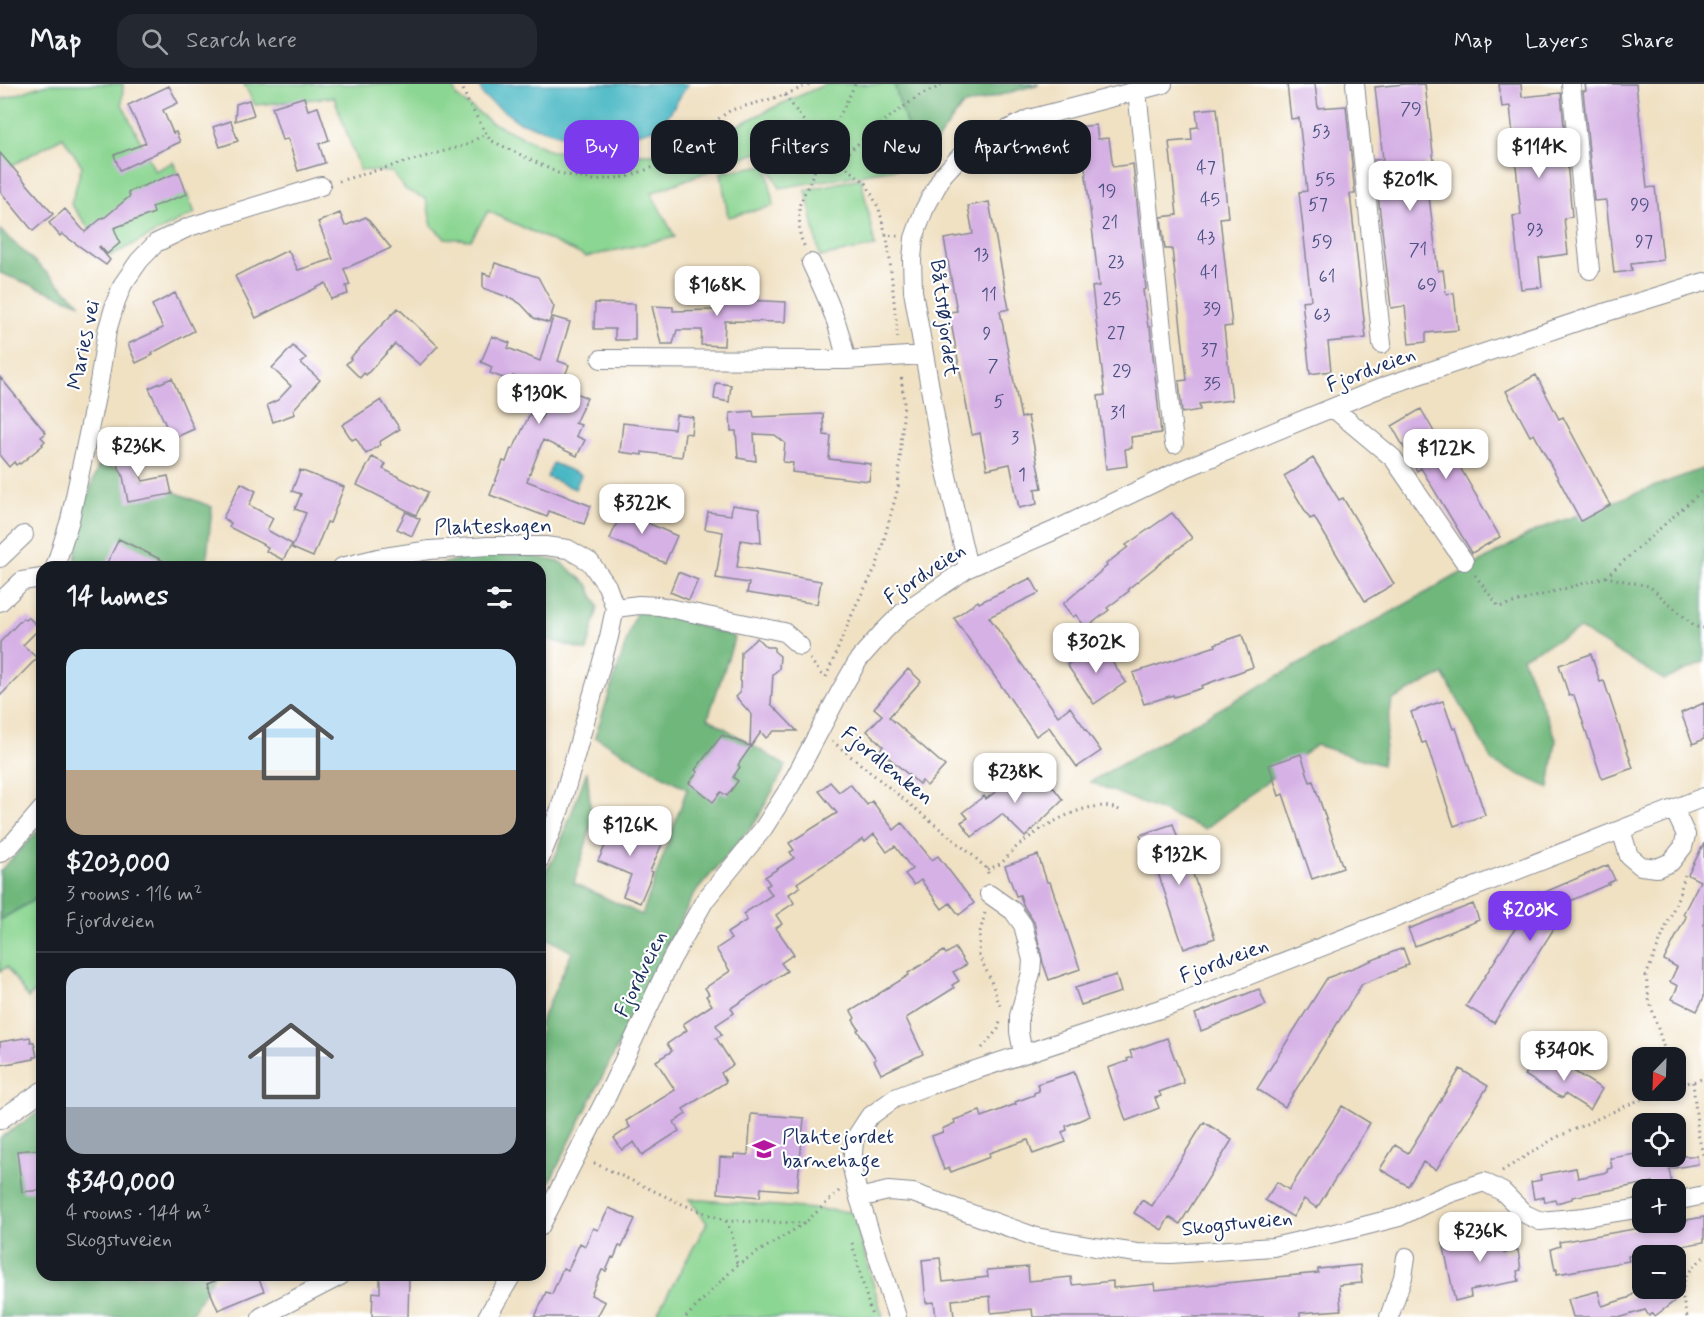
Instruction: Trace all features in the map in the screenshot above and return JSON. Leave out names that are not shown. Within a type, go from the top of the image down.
[{"type":"street","name":"Båtstøjordet","points":[[968,568],[940,445],[913,291],[914,238],[924,210],[943,175],[967,149],[1029,119],[1163,84]]},
{"type":"street","points":[[1355,84],[1382,344]]},
{"type":"street","points":[[1571,84],[1590,270]]},
{"type":"street","points":[[1137,91],[1174,444]]},
{"type":"street","name":"Maries vei","points":[[57,561],[70,520],[97,393],[107,331],[123,284],[139,261],[156,243],[189,227],[321,186]]},
{"type":"street","points":[[812,264],[833,310],[846,360]]},
{"type":"street","name":"Fjordveien","points":[[546,1215],[606,1098],[671,960],[705,900],[763,829],[791,785],[860,659],[903,613],[968,568],[1051,532],[1181,470],[1394,384],[1704,282]]},
{"type":"street","points":[[601,359],[846,360],[924,355]]},
{"type":"street","points":[[1333,408],[1393,458],[1464,561]]},
{"type":"street","points":[[0,558],[24,535]]},
{"type":"street","name":"Plahteskogen","points":[[366,561],[430,550],[500,546],[545,546],[568,549],[590,562],[607,586],[615,608]]},
{"type":"street","points":[[0,602],[22,581],[36,579]]},
{"type":"street","points":[[546,845],[560,809],[575,758],[615,608],[639,605],[659,606],[718,618],[784,632],[800,646]]},
{"type":"street","name":"Fjordveien","points":[[897,1317],[868,1228],[852,1168],[854,1140],[869,1117],[895,1098],[1181,1002],[1704,797]]},
{"type":"street","points":[[1621,830],[1629,856],[1641,866],[1657,868],[1671,862],[1683,847],[1686,835],[1674,809]]},
{"type":"street","points":[[0,853],[12,844],[36,816]]},
{"type":"street","points":[[989,894],[1013,911],[1023,925],[1032,960],[1031,973],[1019,1016],[1023,1054]]},
{"type":"street","points":[[0,1120],[36,1094]]},
{"type":"street","points":[[1484,1182],[1503,1192],[1525,1214],[1540,1221],[1632,1210]]},
{"type":"street","name":"Skogstuveien","points":[[859,1198],[888,1191],[912,1193],[1036,1237],[1095,1247],[1171,1254],[1273,1247],[1352,1229],[1399,1217],[1442,1197],[1484,1182]]},
{"type":"street","points":[[1686,1198],[1704,1194]]},
{"type":"street","points":[[1389,1317],[1403,1277],[1406,1257]]},
{"type":"street","points":[[261,1317],[330,1281]]},
{"type":"street","points":[[487,1317],[508,1281]]},
{"type":"path","points":[[461,84],[468,102],[490,140],[558,173],[594,180],[627,177],[654,167],[731,110],[785,95],[810,84]]},
{"type":"path","points":[[838,120],[855,84]]},
{"type":"path","points":[[850,150],[920,95],[946,84]]},
{"type":"path","points":[[785,95],[803,120]]},
{"type":"path","points":[[321,186],[466,145],[485,134]]},
{"type":"path","points":[[800,646],[825,678],[856,605],[877,565],[898,488],[904,403],[889,251],[879,208],[866,183],[850,170]]},
{"type":"path","points":[[812,264],[800,236],[799,206],[813,174]]},
{"type":"path","points":[[886,235],[914,238]]},
{"type":"path","points":[[1464,561],[1499,607],[1606,577],[1704,489]]},
{"type":"path","points":[[1606,577],[1649,586],[1696,627],[1704,628]]},
{"type":"path","name":"Fjordlenken","points":[[819,731],[987,869]]},
{"type":"path","points":[[976,1051],[986,1046],[999,1029],[1002,1009],[979,956],[980,932],[989,894],[987,869],[999,866],[1017,846],[1068,814],[1091,808],[1114,807],[1121,811]]},
{"type":"path","points":[[1664,1047],[1649,999],[1646,976],[1686,874]]},
{"type":"path","points":[[1686,1083],[1704,1078]]},
{"type":"path","points":[[1693,1082],[1698,1134],[1704,1158]]},
{"type":"path","points":[[1484,1182],[1556,1138],[1637,1101]]},
{"type":"path","points":[[577,1156],[684,1205],[726,1221],[805,1223]]},
{"type":"path","points":[[686,1317],[737,1265],[805,1223],[839,1191],[837,1182]]},
{"type":"path","points":[[726,1221],[732,1234],[737,1265]]},
{"type":"path","points":[[851,1237],[872,1317]]},
{"type":"path","points":[[1688,1317],[1684,1304],[1685,1278],[1704,1257]]},
{"type":"green space","points":[[47,84],[123,84],[122,104],[155,171],[173,162],[195,213],[110,256],[71,204],[82,166],[63,137],[0,172],[0,100]]},
{"type":"green space","points":[[244,84],[452,84],[457,97],[491,122],[551,151],[564,151],[564,174],[639,174],[639,154],[651,154],[651,174],[701,174],[651,193],[675,237],[586,257],[488,211],[471,240],[445,238],[432,226],[426,199],[406,190],[392,172],[360,170],[334,97],[255,105]]},
{"type":"green space","points":[[826,84],[894,84],[905,120],[862,120],[862,174],[865,174],[780,188],[773,174],[850,174],[850,120],[750,120],[750,155],[738,160],[738,125]]},
{"type":"green space","points":[[894,84],[1039,84],[962,106],[942,133],[942,120],[905,120]]},
{"type":"green space","points":[[750,168],[750,174],[768,174],[773,206],[728,217],[721,174],[738,174],[738,169]]},
{"type":"green space","points":[[861,178],[875,246],[820,257],[806,190]]},
{"type":"green space","points":[[0,230],[81,304],[0,273]]},
{"type":"green space","points":[[100,462],[212,507],[208,561],[75,561],[78,523]]},
{"type":"green space","points":[[1704,468],[1704,662],[1664,680],[1580,629],[1522,657],[1556,739],[1549,788],[1494,763],[1443,674],[1392,700],[1382,765],[1316,745],[1205,829],[1090,782],[1537,530]]},
{"type":"green space","points":[[526,555],[560,562],[588,584],[598,607],[587,651],[546,639],[546,561],[453,561],[475,556]]},
{"type":"green space","points":[[638,606],[735,637],[708,718],[786,766],[756,821],[694,894],[550,1181],[546,1182],[546,1010],[572,952],[546,937],[546,871],[556,855],[587,771],[592,824],[574,883],[642,915],[687,789],[595,737]]},
{"type":"green space","points":[[36,833],[36,899],[0,920],[0,871]]},
{"type":"green space","points":[[36,899],[36,991],[28,998],[7,967],[0,971],[0,920]]},
{"type":"green space","points":[[36,1114],[36,1281],[211,1281],[190,1317],[0,1317],[0,1138]]},
{"type":"green space","points":[[689,1199],[852,1212],[883,1317],[655,1317],[707,1223]]},
{"type":"water","points":[[479,84],[688,84],[665,120],[651,120],[651,130],[639,133],[639,120],[564,120],[564,136],[519,122],[483,96]]},
{"type":"water","points":[[553,463],[581,475],[575,489],[547,477]]},
{"type":"building","points":[[1287,84],[1315,84],[1318,108],[1346,106],[1355,194],[1350,194],[1366,338],[1328,342],[1331,371],[1310,374],[1302,301],[1311,300],[1299,192],[1307,191],[1299,118],[1291,119]]},
{"type":"building","points":[[1425,84],[1434,162],[1425,163],[1438,271],[1443,270],[1446,294],[1454,293],[1458,330],[1426,333],[1426,342],[1409,344],[1405,306],[1391,308],[1374,160],[1383,159],[1375,87]]},
{"type":"building","points":[[1499,84],[1521,84],[1522,97],[1561,93],[1572,217],[1564,218],[1568,254],[1539,258],[1542,287],[1521,289],[1513,216],[1521,215],[1510,106],[1502,107]]},
{"type":"building","points":[[1585,84],[1636,84],[1647,188],[1655,187],[1663,260],[1631,264],[1632,271],[1614,273],[1606,200],[1594,201],[1583,91],[1586,91]]},
{"type":"building","points":[[169,86],[178,103],[163,110],[173,133],[176,132],[180,142],[120,170],[114,155],[146,143],[128,105]]},
{"type":"building","points":[[304,97],[308,110],[318,107],[329,140],[319,144],[325,163],[298,171],[288,139],[282,140],[272,107]]},
{"type":"building","points":[[249,100],[254,115],[235,121],[236,104]]},
{"type":"building","points":[[1217,108],[1228,217],[1220,218],[1232,326],[1224,327],[1232,400],[1199,404],[1200,410],[1182,413],[1179,381],[1187,380],[1172,249],[1165,249],[1161,217],[1177,215],[1169,142],[1192,140],[1191,128],[1198,127],[1196,110]]},
{"type":"building","points":[[231,121],[238,141],[220,147],[213,127]]},
{"type":"building","points":[[1096,125],[1098,139],[1109,138],[1113,167],[1133,164],[1146,289],[1143,290],[1148,327],[1150,327],[1161,433],[1131,437],[1132,448],[1125,449],[1127,466],[1106,469],[1098,396],[1105,395],[1092,287],[1099,286],[1086,174],[1091,174],[1091,126]]},
{"type":"building","points":[[0,153],[53,214],[33,231],[0,191]]},
{"type":"building","points":[[179,172],[187,194],[152,207],[154,213],[114,228],[120,243],[107,254],[99,247],[110,260],[106,265],[62,234],[60,236],[49,223],[65,209],[85,232],[130,196],[128,192]]},
{"type":"building","points":[[989,202],[1009,309],[1000,311],[1021,418],[1028,416],[1042,488],[1035,489],[1037,504],[1019,508],[1010,464],[987,469],[980,433],[972,435],[949,312],[957,311],[944,239],[973,234],[968,206]]},
{"type":"building","points":[[340,213],[345,226],[366,217],[391,248],[344,269],[350,285],[346,286],[348,294],[331,299],[326,283],[256,318],[235,276],[288,250],[298,270],[333,259],[318,222]]},
{"type":"building","points":[[495,263],[538,277],[554,307],[549,323],[534,318],[513,299],[483,288],[483,273],[491,276]]},
{"type":"building","points":[[713,288],[744,289],[743,300],[786,302],[785,322],[725,321],[724,346],[701,345],[702,330],[677,330],[673,344],[661,344],[652,306],[673,307],[673,311],[713,310]]},
{"type":"building","points":[[175,293],[194,331],[136,363],[128,344],[163,328],[152,305]]},
{"type":"building","points":[[595,303],[635,304],[635,340],[615,340],[615,329],[594,329]]},
{"type":"building","points":[[398,308],[438,346],[420,365],[395,344],[366,375],[364,373],[360,378],[346,364]]},
{"type":"building","points":[[553,317],[570,322],[558,361],[569,365],[561,386],[587,398],[575,423],[581,425],[576,436],[585,440],[577,456],[543,440],[527,481],[591,506],[584,524],[549,511],[547,517],[490,495],[503,461],[506,462],[530,414],[541,419],[554,393],[513,376],[511,381],[490,373],[492,367],[481,362],[492,336],[510,343],[508,348],[540,361]]},
{"type":"building","points":[[293,346],[306,358],[301,363],[320,380],[293,410],[295,414],[273,422],[267,405],[278,400],[291,386],[272,368]]},
{"type":"building","points":[[1536,375],[1559,419],[1563,417],[1610,505],[1581,521],[1534,434],[1530,436],[1506,391]]},
{"type":"building","points":[[0,377],[46,433],[41,437],[45,441],[43,445],[20,464],[16,465],[14,462],[9,467],[0,456]]},
{"type":"building","points":[[172,378],[194,429],[172,439],[149,388]]},
{"type":"building","points":[[716,383],[731,385],[729,402],[714,399]]},
{"type":"building","points":[[381,400],[400,429],[379,442],[380,445],[366,454],[356,438],[352,440],[342,425]]},
{"type":"building","points":[[1421,409],[1446,453],[1450,450],[1500,537],[1472,553],[1421,468],[1417,471],[1392,426]]},
{"type":"building","points":[[753,411],[754,417],[823,414],[824,435],[831,436],[829,459],[871,464],[869,481],[792,472],[793,463],[783,462],[785,443],[775,435],[754,434],[756,461],[738,458],[736,431],[731,431],[730,413]]},
{"type":"building","points":[[676,415],[693,417],[691,434],[685,433],[682,457],[620,452],[623,423],[674,429]]},
{"type":"building","points":[[125,442],[143,481],[168,476],[172,494],[128,502],[123,476],[110,449]]},
{"type":"building","points":[[372,457],[386,464],[383,469],[428,492],[416,515],[357,485]]},
{"type":"building","points":[[1313,458],[1339,500],[1343,498],[1394,584],[1365,601],[1314,517],[1310,519],[1284,476]]},
{"type":"building","points":[[300,470],[344,487],[313,557],[292,548],[306,513],[295,509],[301,494],[292,491]]},
{"type":"building","points":[[241,483],[256,491],[249,505],[273,518],[267,530],[292,544],[283,560],[266,551],[268,547],[229,527],[231,523],[223,518]]},
{"type":"building","points":[[625,503],[647,513],[643,521],[677,536],[665,563],[610,539]]},
{"type":"building","points":[[732,505],[759,509],[761,543],[741,540],[737,567],[821,581],[817,604],[747,593],[749,583],[716,578],[723,532],[705,529],[708,512],[731,515]]},
{"type":"building","points":[[406,512],[420,519],[412,536],[397,529]]},
{"type":"building","points":[[1172,513],[1192,538],[1128,589],[1129,591],[1107,608],[1109,610],[1086,628],[1063,604],[1128,547],[1126,545]]},
{"type":"building","points":[[119,539],[164,561],[108,561]]},
{"type":"building","points":[[678,572],[698,580],[689,600],[670,592]]},
{"type":"building","points":[[1031,578],[1039,593],[989,617],[1058,716],[1070,707],[1101,751],[1077,767],[1049,727],[1036,736],[954,618],[978,601],[979,603]]},
{"type":"building","points":[[28,617],[36,624],[36,632],[23,645],[36,659],[0,696],[0,642],[23,618],[25,620]]},
{"type":"building","points":[[1242,635],[1253,667],[1201,686],[1202,688],[1144,704],[1133,673],[1216,646],[1215,644]]},
{"type":"building","points":[[757,638],[766,647],[774,647],[774,651],[780,656],[779,669],[773,674],[771,704],[797,731],[774,731],[766,738],[761,732],[738,765],[740,767],[733,777],[738,781],[727,796],[721,792],[713,802],[689,783],[698,772],[695,770],[722,735],[750,746],[751,714],[736,697],[740,693],[741,652]]},
{"type":"building","points":[[1099,643],[1126,682],[1094,704],[1067,665]]},
{"type":"building","points":[[1591,654],[1600,682],[1604,681],[1633,768],[1602,779],[1574,695],[1569,696],[1559,665]]},
{"type":"building","points":[[908,669],[921,681],[889,717],[945,766],[927,786],[922,781],[919,784],[880,750],[883,746],[867,731],[882,715],[874,708]]},
{"type":"building","points":[[1443,701],[1453,729],[1456,728],[1485,815],[1454,826],[1426,742],[1422,743],[1411,712]]},
{"type":"building","points":[[1704,703],[1704,739],[1693,744],[1681,713]]},
{"type":"building","points":[[1301,754],[1310,782],[1313,781],[1343,868],[1312,879],[1283,794],[1279,796],[1269,765]]},
{"type":"building","points":[[1037,766],[1063,800],[1025,837],[1002,814],[972,837],[961,822],[968,818],[963,812],[984,796],[986,799],[1010,781],[1013,784]]},
{"type":"building","points":[[830,782],[839,792],[850,784],[867,805],[872,801],[894,830],[902,823],[932,860],[938,856],[974,903],[959,915],[950,903],[942,909],[921,880],[914,885],[905,874],[912,869],[895,846],[887,852],[874,834],[865,842],[863,839],[797,883],[800,887],[789,894],[794,903],[776,915],[782,924],[776,928],[794,954],[781,963],[787,971],[731,1008],[734,1013],[716,1025],[722,1035],[716,1038],[733,1065],[721,1073],[726,1082],[683,1109],[686,1114],[674,1122],[679,1131],[642,1155],[634,1142],[622,1150],[614,1138],[630,1127],[626,1121],[675,1090],[656,1061],[672,1051],[667,1044],[687,1030],[683,1024],[712,1005],[706,996],[709,994],[705,988],[730,971],[716,949],[731,939],[727,933],[747,920],[743,914],[772,895],[766,886],[770,884],[765,877],[794,858],[790,852],[794,850],[789,843],[837,813],[819,791]]},
{"type":"building","points":[[608,821],[662,844],[650,871],[653,872],[640,903],[623,896],[631,875],[598,861],[605,846],[599,843]]},
{"type":"building","points":[[1173,824],[1182,851],[1185,851],[1215,938],[1184,949],[1155,864],[1151,865],[1140,835]]},
{"type":"building","points":[[1704,843],[1704,997],[1697,1011],[1672,999],[1678,986],[1670,982],[1677,967],[1664,960],[1686,917],[1683,914],[1700,881],[1688,875]]},
{"type":"building","points":[[1038,855],[1047,882],[1050,882],[1080,969],[1049,980],[1034,922],[1024,907],[1020,895],[1016,896],[1005,866]]},
{"type":"building","points":[[1608,865],[1615,880],[1572,900],[1494,1023],[1466,1006],[1539,891],[1543,893]]},
{"type":"building","points":[[1473,904],[1479,920],[1415,946],[1408,929]]},
{"type":"building","points":[[955,948],[966,965],[953,972],[959,981],[952,985],[954,988],[906,1018],[923,1054],[881,1074],[874,1060],[876,1059],[857,1030],[859,1029],[853,1020],[855,1018],[851,1011],[944,951],[946,954]]},
{"type":"building","points":[[1403,948],[1409,964],[1362,984],[1285,1107],[1257,1089],[1327,978]]},
{"type":"building","points":[[1116,975],[1121,992],[1081,1005],[1075,988]]},
{"type":"building","points":[[1259,989],[1266,1005],[1201,1031],[1195,1014]]},
{"type":"building","points":[[30,1037],[31,1042],[34,1042],[36,1057],[0,1065],[0,1042]]},
{"type":"building","points":[[1167,1038],[1184,1083],[1159,1092],[1161,1096],[1155,1098],[1159,1108],[1126,1121],[1108,1068],[1128,1061],[1127,1059],[1132,1057],[1130,1051]]},
{"type":"building","points":[[1550,1056],[1602,1089],[1590,1110],[1565,1094],[1563,1098],[1556,1095],[1525,1075],[1536,1059],[1546,1063]]},
{"type":"building","points":[[1460,1069],[1488,1086],[1436,1170],[1423,1162],[1408,1186],[1380,1169],[1395,1145],[1408,1153]]},
{"type":"building","points":[[1074,1072],[1090,1116],[1066,1126],[1067,1130],[1062,1132],[1066,1142],[1033,1154],[1028,1140],[989,1153],[990,1157],[951,1172],[949,1168],[944,1170],[932,1136],[943,1132],[942,1129],[955,1123],[954,1120],[980,1111],[982,1117],[1016,1104],[1015,1102],[1039,1091],[1037,1084]]},
{"type":"building","points":[[1342,1106],[1370,1123],[1317,1208],[1304,1199],[1293,1217],[1265,1200],[1277,1182],[1289,1190]]},
{"type":"building","points":[[751,1114],[804,1118],[797,1191],[761,1188],[760,1197],[718,1193],[720,1157],[734,1158],[734,1154],[748,1155]]},
{"type":"building","points":[[1204,1122],[1232,1140],[1180,1224],[1169,1217],[1162,1230],[1134,1213],[1142,1200],[1152,1206]]},
{"type":"building","points":[[36,1149],[36,1191],[22,1192],[17,1151]]},
{"type":"building","points":[[1632,1155],[1632,1167],[1681,1167],[1669,1169],[1671,1179],[1632,1179],[1632,1186],[1572,1197],[1572,1199],[1556,1203],[1555,1200],[1545,1202],[1544,1197],[1534,1199],[1531,1182],[1541,1180],[1540,1175],[1576,1168],[1578,1178],[1608,1172],[1607,1169],[1612,1168],[1610,1158]]},
{"type":"building","points":[[1686,1156],[1697,1156],[1698,1164],[1686,1166]]},
{"type":"building","points":[[609,1208],[635,1219],[622,1247],[619,1246],[606,1271],[602,1270],[591,1295],[605,1302],[597,1317],[535,1317],[546,1292],[552,1294],[563,1268],[568,1270],[580,1243],[585,1246],[593,1228],[598,1230]]},
{"type":"building","points":[[1704,1217],[1704,1242],[1686,1245],[1632,1245],[1632,1255],[1628,1256],[1629,1261],[1557,1274],[1557,1269],[1555,1270],[1551,1249],[1560,1246],[1559,1242],[1632,1229],[1632,1233],[1686,1233],[1686,1220]]},
{"type":"building","points":[[1500,1227],[1504,1253],[1518,1250],[1521,1270],[1517,1271],[1519,1281],[1470,1290],[1471,1297],[1455,1301],[1443,1243],[1479,1236],[1484,1234],[1483,1230]]},
{"type":"building","points":[[940,1258],[943,1282],[988,1277],[987,1270],[1028,1267],[1029,1281],[1071,1277],[1072,1285],[1113,1281],[1113,1288],[1154,1284],[1155,1290],[1318,1273],[1318,1269],[1360,1265],[1362,1283],[1339,1285],[1341,1310],[1300,1313],[1300,1317],[1033,1317],[1032,1309],[991,1313],[990,1296],[952,1300],[954,1317],[936,1317],[934,1302],[926,1303],[922,1260]]},
{"type":"building","points":[[214,1281],[260,1281],[264,1291],[218,1310],[207,1284]]},
{"type":"building","points":[[380,1281],[409,1281],[408,1317],[372,1316],[373,1292],[380,1293]]},
{"type":"building","points":[[1598,1291],[1602,1306],[1632,1295],[1632,1299],[1676,1300],[1655,1316],[1653,1313],[1649,1316],[1645,1310],[1622,1317],[1573,1317],[1568,1299]]},
{"type":"place","name":"Plahtejordet barnehage","points":[[764,1149]]}]
